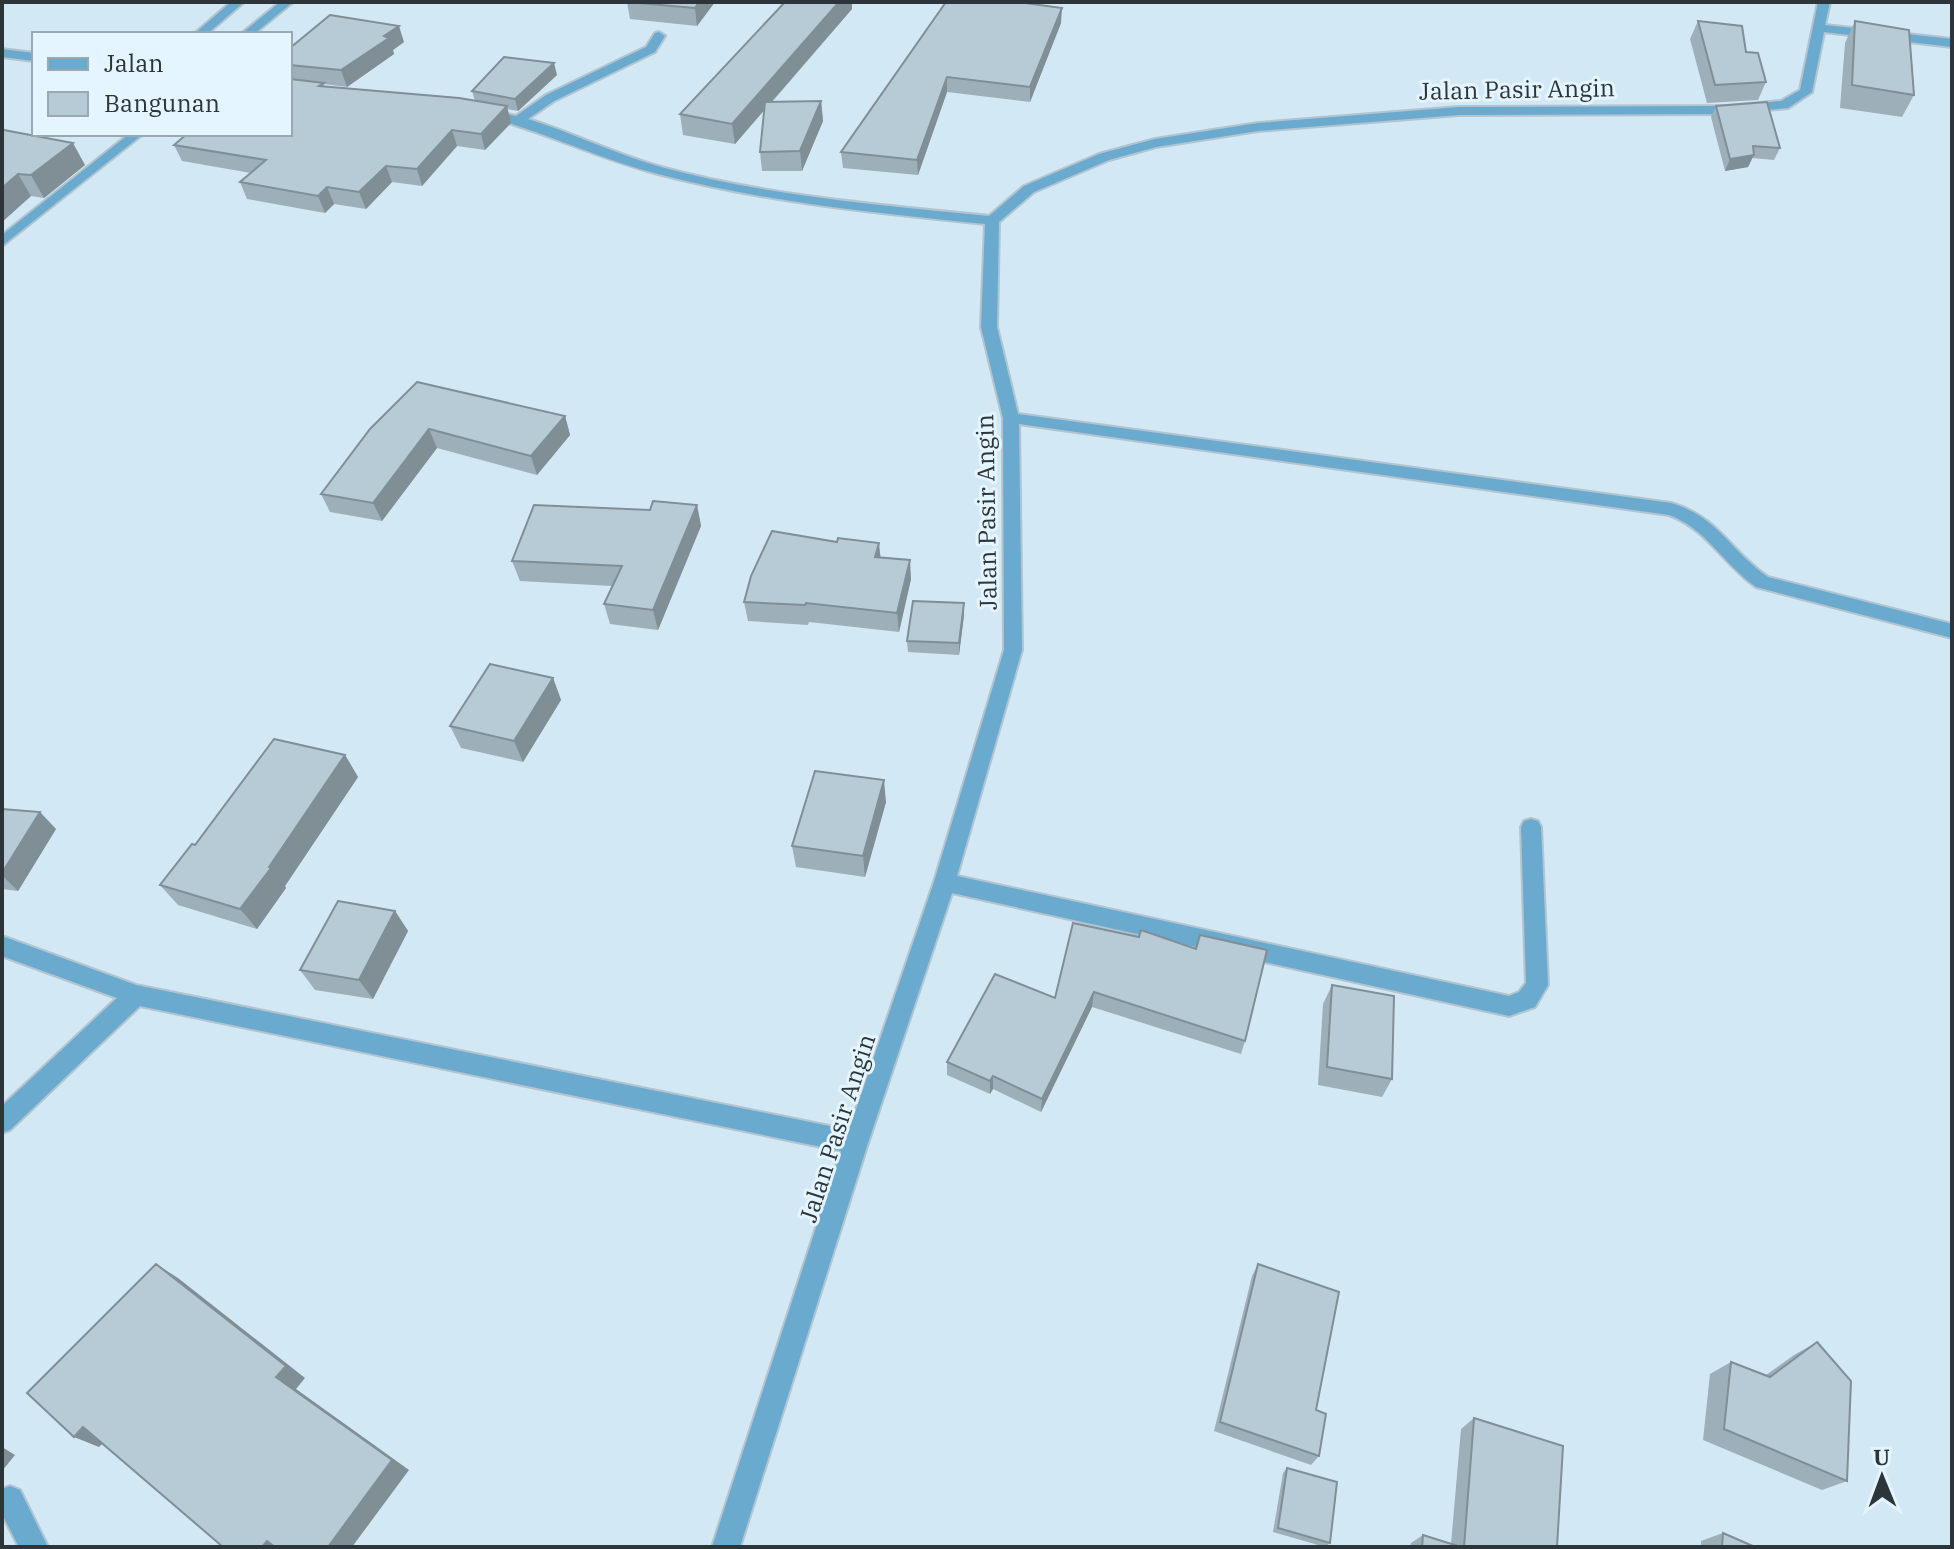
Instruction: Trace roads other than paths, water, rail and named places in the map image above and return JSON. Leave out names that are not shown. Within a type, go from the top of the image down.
[{"type":"street","points":[[202,32],[238,2]]},
{"type":"street","points":[[250,32],[287,2]]},
{"type":"street","name":"Jalan Pasir Angin","points":[[726,1547],[856,1143],[945,882],[1013,650],[1011,418],[989,327],[992,221],[1029,189],[1104,157],[1155,143],[1258,127],[1459,111],[1728,110],[1784,105],[1806,92],[1824,2]]},
{"type":"street","points":[[1821,28],[1952,43]]},
{"type":"street","points":[[521,118],[586,78],[651,49],[659,36]]},
{"type":"street","points":[[2,53],[32,57]]},
{"type":"street","points":[[467,108],[521,118],[665,172],[843,205],[992,221]]},
{"type":"street","points":[[2,242],[134,136]]},
{"type":"street","points":[[1011,418],[1671,509],[1691,514],[1709,525],[1745,572],[1762,582],[1952,631]]},
{"type":"street","points":[[945,882],[1509,1006],[1527,1000],[1537,985],[1531,827]]},
{"type":"street","points":[[2,946],[136,995],[856,1143]]},
{"type":"street","points":[[2,1122],[136,995]]},
{"type":"street","points":[[10,1500],[34,1547]]}]
